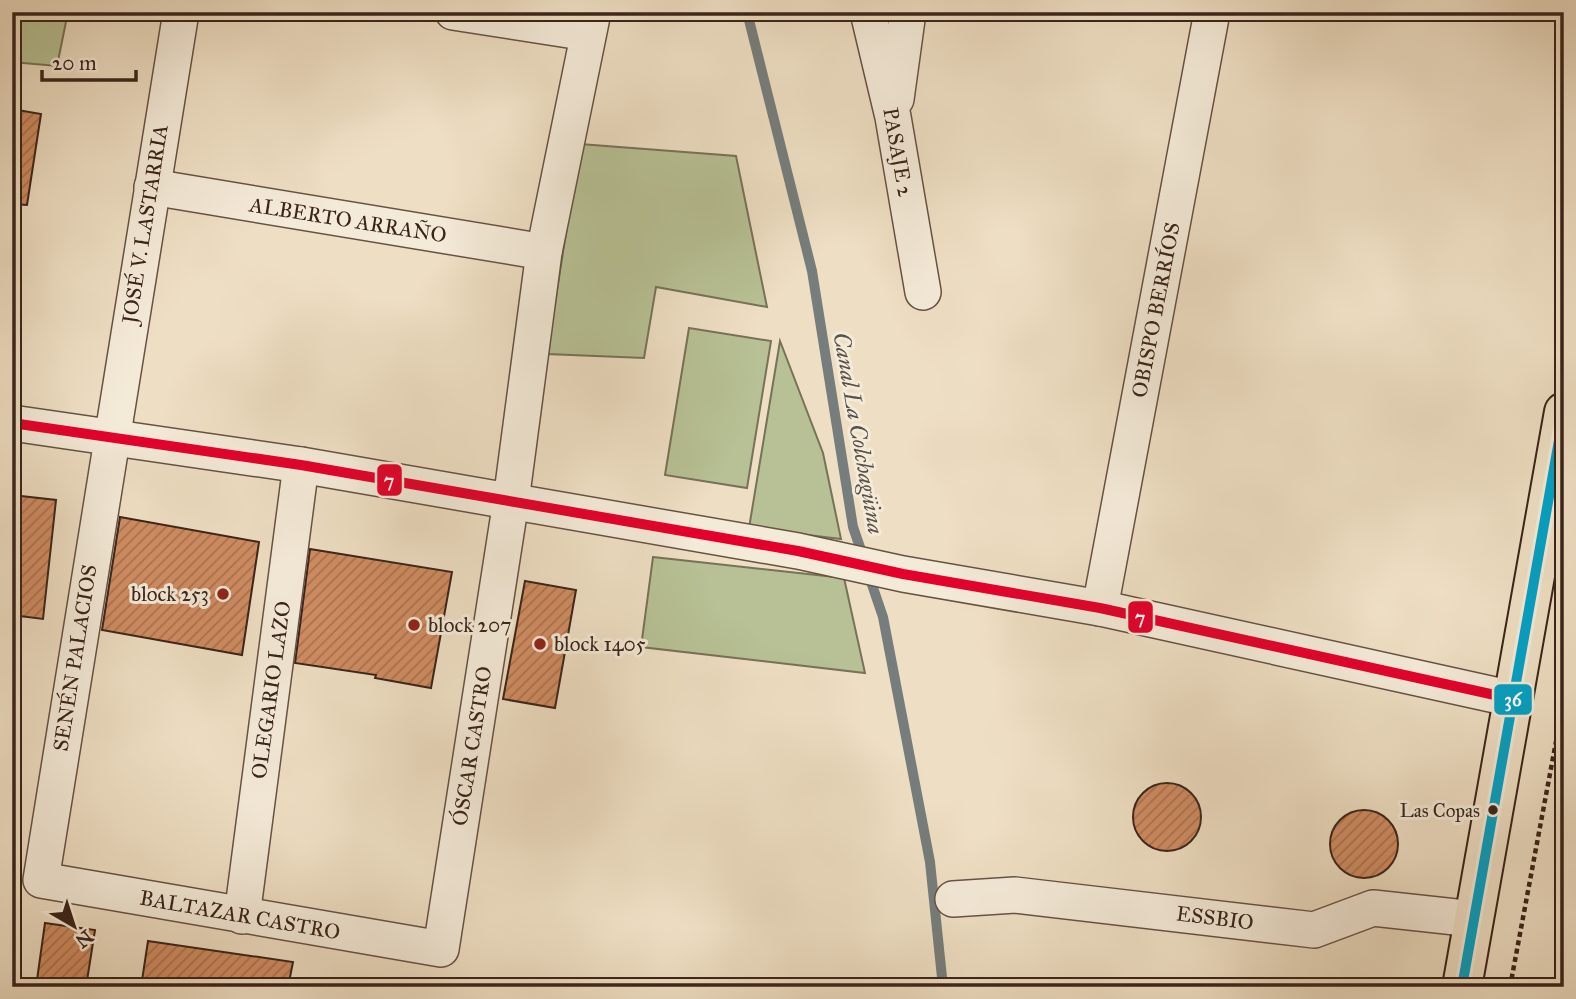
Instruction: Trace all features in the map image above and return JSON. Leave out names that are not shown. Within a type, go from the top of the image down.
[{"type":"main road","points":[[1462,987],[1564,412]]},
{"type":"street","name":"JOSÉ V. LASTARRIA","points":[[110,437],[181,12]]},
{"type":"street","points":[[453,12],[590,23]]},
{"type":"street","name":"PASAJE 2","points":[[868,12],[893,117],[923,292]]},
{"type":"street","points":[[893,117],[908,12]]},
{"type":"street","name":"OBISPO BERRÍOS","points":[[1100,608],[1212,12]]},
{"type":"street","name":"ÓSCAR CASTRO","points":[[441,949],[511,501],[544,252],[590,23]]},
{"type":"street","name":"ALBERTO ARRAÑO","points":[[152,187],[544,252]]},
{"type":"street","points":[[12,423],[301,465],[798,551],[903,575],[1100,608],[1513,699]]},
{"type":"street","name":"SENÉN PALACIOS","points":[[41,880],[110,437]]},
{"type":"street","name":"OLEGARIO LAZO","points":[[242,916],[301,465]]},
{"type":"street","name":"BALTAZAR CASTRO","points":[[41,880],[441,949]]},
{"type":"street","name":"ESSBIO","points":[[953,899],[1015,895],[1314,930],[1373,908],[1474,919]]},
{"type":"path","points":[[1510,987],[1564,699]]},
{"type":"green space","points":[[12,12],[68,12],[57,66],[12,62]]},
{"type":"green space","points":[[580,144],[736,156],[767,307],[656,287],[644,358],[547,354]]},
{"type":"green space","points":[[689,328],[771,341],[747,488],[665,475]]},
{"type":"green space","points":[[780,341],[823,453],[841,539],[749,528]]},
{"type":"green space","points":[[653,557],[844,578],[865,673],[641,647]]},
{"type":"building","points":[[12,109],[41,114],[27,205],[12,204]]},
{"type":"building","points":[[12,495],[56,500],[43,619],[12,615]]},
{"type":"building","points":[[120,517],[259,542],[242,655],[102,630]]},
{"type":"building","points":[[310,549],[452,572],[431,688],[375,678],[376,675],[295,663]]},
{"type":"building","name":"block 1405","points":[[525,581],[576,590],[555,708],[503,699]]},
{"type":"building","points":[[1167,783],[1180,786],[1191,793],[1198,804],[1201,817],[1198,830],[1191,841],[1180,848],[1167,851],[1154,848],[1143,841],[1136,830],[1133,817],[1136,804],[1143,793],[1154,786]]},
{"type":"building","points":[[1364,810],[1377,813],[1388,820],[1395,831],[1398,844],[1395,857],[1388,868],[1377,875],[1364,878],[1351,875],[1340,868],[1333,857],[1330,844],[1333,831],[1340,820],[1351,813]]},
{"type":"building","points":[[45,923],[95,930],[86,987],[36,987]]},
{"type":"building","points":[[148,941],[293,962],[288,987],[141,987]]},
{"type":"waterway","name":"Canal La Colchagüina","points":[[747,12],[812,271],[853,527],[864,559]]},
{"type":"waterway","name":"Canal La Colchagüina","points":[[868,573],[883,617],[930,862],[943,987]]},
{"type":"transit line","name":"36","points":[[1462,987],[1564,412]]},
{"type":"transit line","name":"7","points":[[12,423],[301,465],[798,551],[903,574],[1100,608],[1513,699]]},
{"type":"place","name":"block 253","points":[[223,594]]},
{"type":"place","name":"block 207","points":[[414,625]]},
{"type":"place","name":"block 1405","points":[[540,644]]},
{"type":"place","name":"Las Copas","points":[[1493,810]]}]
